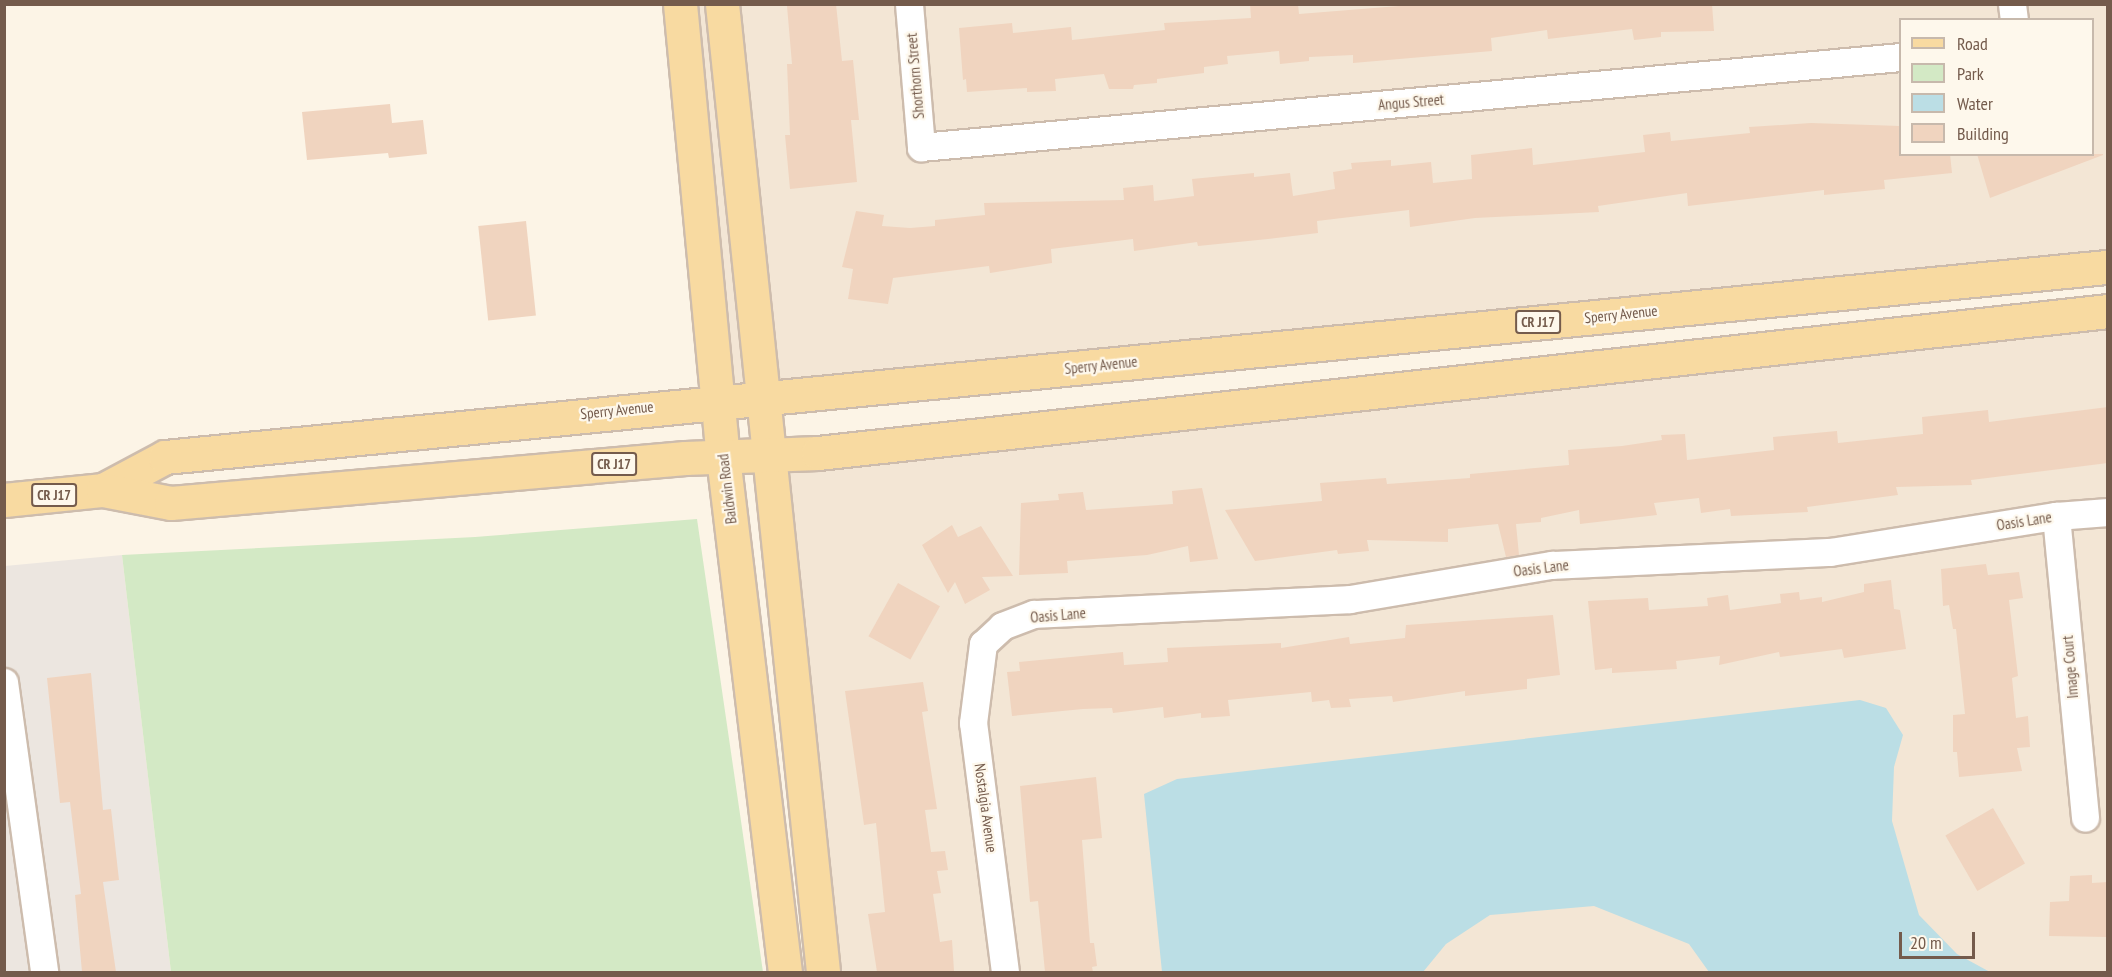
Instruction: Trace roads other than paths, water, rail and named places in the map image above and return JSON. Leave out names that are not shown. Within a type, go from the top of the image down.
[{"type":"main road","name":"Baldwin Road","points":[[680,4],[723,456],[785,972]]},
{"type":"main road","points":[[722,4],[767,455],[823,972]]},
{"type":"main road","name":"Sperry Avenue","points":[[103,490],[165,457],[717,400],[2108,267]]},
{"type":"main road","name":"Sperry Avenue","points":[[4,500],[103,490],[171,503],[723,456],[818,453],[1392,387],[2108,311]]},
{"type":"street","name":"Shorthorn Street","points":[[909,4],[921,147]]},
{"type":"street","name":"Angus Street","points":[[921,147],[1899,57]]},
{"type":"street","name":"Oasis Lane","points":[[983,644],[1002,626],[1034,614],[1350,599],[1552,565],[1830,552],[2056,516],[2108,512]]},
{"type":"street","name":"Image Court","points":[[2056,516],[2085,818]]},
{"type":"street","name":"Nostalgia Avenue","points":[[983,644],[973,723],[1005,972]]},
{"type":"street","points":[[5,683],[44,972]]},
{"type":"water","points":[[1860,700],[1886,708],[1903,735],[1894,767],[1892,821],[1919,915],[1957,954],[1990,972],[1709,972],[1689,944],[1594,906],[1490,915],[1446,944],[1423,972],[1162,972],[1144,794],[1177,779]]}]
